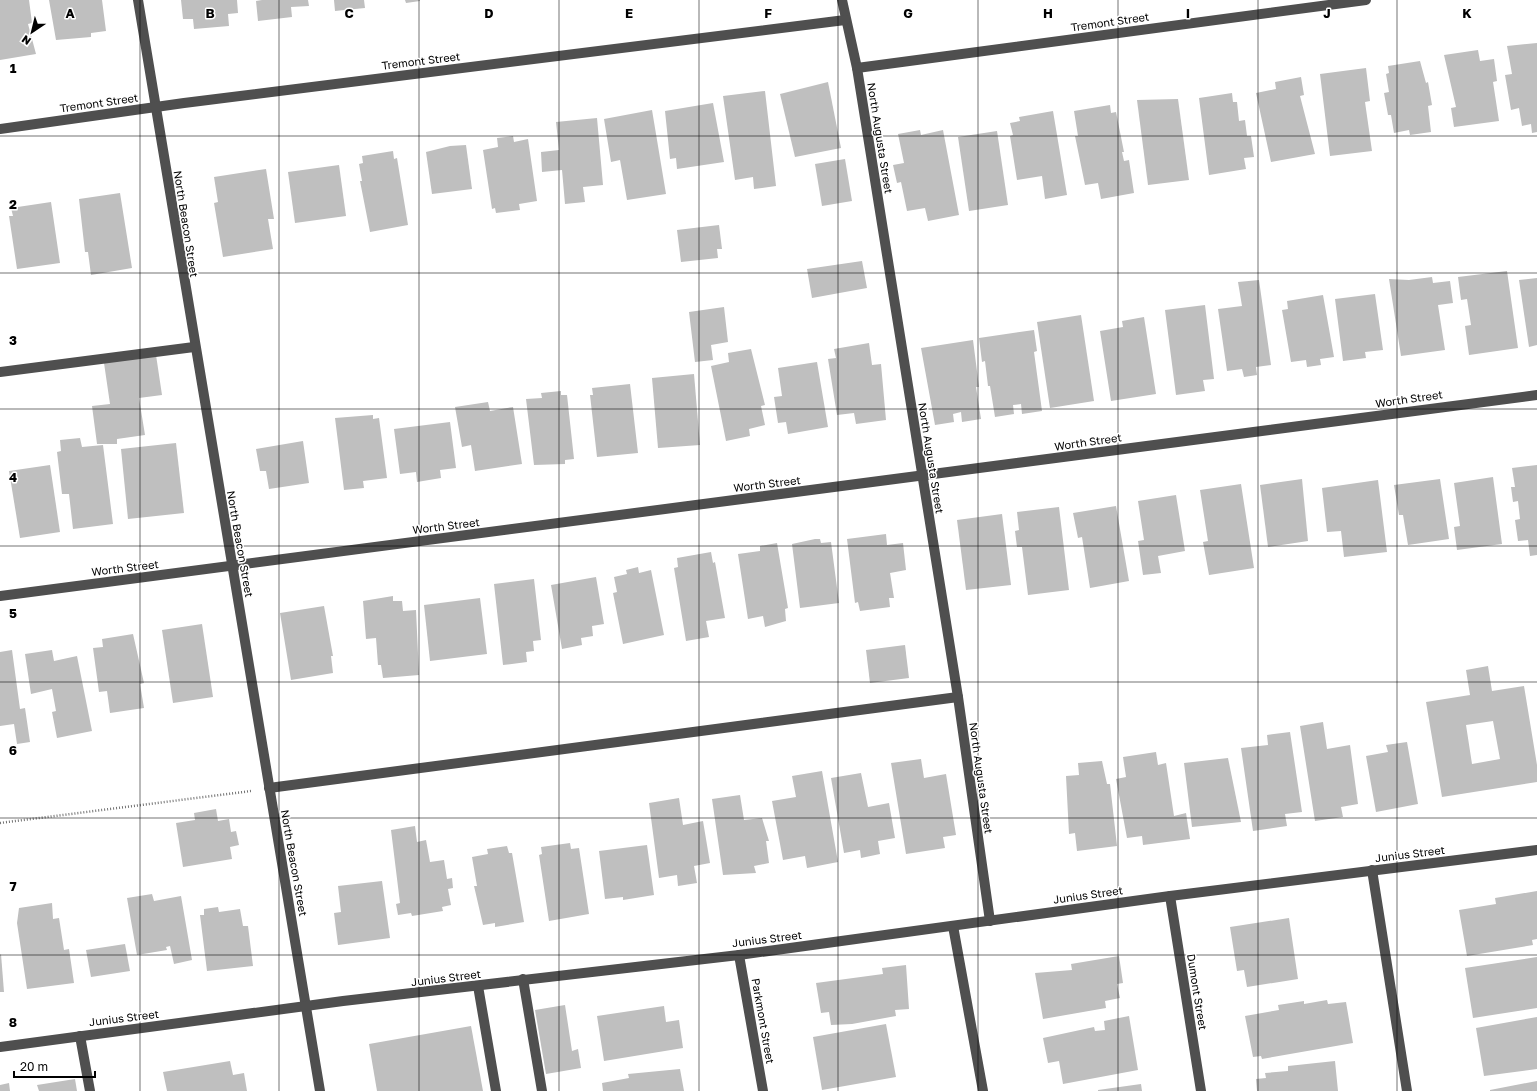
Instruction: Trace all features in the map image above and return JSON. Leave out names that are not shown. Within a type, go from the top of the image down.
[{"type":"street","name":"North Beacon Street","points":[[138,0],[194,347],[320,1091]]},
{"type":"street","name":"North Augusta Street","points":[[842,0],[845,20],[857,68],[921,476],[958,697],[990,921]]},
{"type":"street","name":"Tremont Street","points":[[857,68],[1366,0]]},
{"type":"street","name":"Tremont Street","points":[[0,129],[155,106],[845,20]]},
{"type":"street","points":[[0,372],[194,347]]},
{"type":"street","name":"Worth Street","points":[[0,596],[1537,394]]},
{"type":"street","points":[[269,788],[958,697]]},
{"type":"street","name":"Junius Street","points":[[0,1047],[306,1006],[478,986],[523,979],[739,955],[1170,896],[1537,850]]},
{"type":"street","points":[[1372,870],[1407,1091]]},
{"type":"street","name":"Dumont Street","points":[[1170,896],[1201,1091]]},
{"type":"street","points":[[953,926],[983,1091]]},
{"type":"street","name":"Parkmont Street","points":[[739,955],[763,1091]]},
{"type":"street","points":[[523,979],[542,1091]]},
{"type":"street","points":[[478,986],[496,1091]]},
{"type":"street","points":[[80,1036],[90,1091]]},
{"type":"path","points":[[0,824],[269,788]]},
{"type":"building","points":[[0,0],[29,0],[32,23],[28,24],[36,54],[0,60]]},
{"type":"building","points":[[49,0],[102,0],[106,31],[91,33],[91,37],[56,40]]},
{"type":"building","points":[[181,0],[237,0],[238,13],[228,14],[229,26],[194,29],[193,19],[183,19]]},
{"type":"building","points":[[308,0],[309,6],[291,7],[292,17],[258,21],[256,1]]},
{"type":"building","points":[[334,0],[364,0],[365,8],[335,11]]},
{"type":"building","points":[[405,0],[420,0],[420,1],[406,3]]},
{"type":"building","points":[[1537,43],[1537,132],[1532,133],[1531,124],[1522,126],[1519,108],[1511,110],[1505,75],[1512,74],[1507,46]]},
{"type":"building","points":[[1478,50],[1480,61],[1494,59],[1497,81],[1493,82],[1499,121],[1454,127],[1451,108],[1456,107],[1444,55]]},
{"type":"building","points":[[1420,61],[1426,83],[1428,82],[1432,105],[1428,106],[1431,132],[1410,135],[1409,130],[1394,133],[1391,115],[1388,115],[1384,93],[1389,92],[1386,74],[1389,73],[1388,66]]},
{"type":"building","points":[[1366,68],[1370,101],[1365,102],[1372,151],[1330,156],[1320,74]]},
{"type":"building","points":[[1301,77],[1304,95],[1300,96],[1315,154],[1271,162],[1256,93],[1276,89],[1275,82]]},
{"type":"building","points":[[828,82],[841,148],[795,157],[780,94]]},
{"type":"building","points":[[765,91],[776,186],[754,189],[753,177],[735,180],[723,96]]},
{"type":"building","points":[[1232,93],[1233,102],[1237,102],[1239,121],[1245,120],[1247,136],[1251,136],[1254,157],[1244,158],[1246,169],[1209,175],[1199,98]]},
{"type":"building","points":[[1178,99],[1189,180],[1148,185],[1137,100]]},
{"type":"building","points":[[713,103],[724,162],[677,169],[676,158],[670,159],[665,111]]},
{"type":"building","points":[[1110,105],[1111,113],[1116,112],[1124,152],[1122,152],[1124,161],[1129,160],[1134,193],[1101,199],[1098,183],[1085,185],[1075,136],[1078,136],[1074,111]]},
{"type":"building","points":[[652,110],[666,194],[627,200],[620,160],[611,162],[604,119]]},
{"type":"building","points":[[1053,111],[1067,195],[1045,199],[1042,176],[1017,180],[1010,136],[1013,135],[1010,123],[1020,121],[1019,117]]},
{"type":"building","points":[[597,118],[603,185],[583,187],[585,202],[565,204],[562,170],[542,172],[541,152],[559,150],[556,122]]},
{"type":"building","points":[[920,130],[921,135],[943,130],[959,215],[928,221],[925,208],[907,211],[901,182],[897,183],[893,165],[904,163],[898,134]]},
{"type":"building","points":[[997,131],[1008,205],[969,211],[958,137]]},
{"type":"building","points":[[513,136],[514,142],[528,139],[537,201],[519,204],[520,210],[496,213],[495,208],[492,209],[483,150],[498,147],[497,138]]},
{"type":"building","points":[[466,145],[472,189],[432,194],[426,152],[450,146]]},
{"type":"building","points":[[393,151],[394,159],[397,158],[408,225],[370,232],[360,181],[362,181],[359,164],[363,163],[362,156]]},
{"type":"building","points":[[845,159],[852,201],[822,206],[815,164]]},
{"type":"building","points":[[339,165],[346,216],[295,223],[288,172]]},
{"type":"building","points":[[266,169],[274,219],[268,219],[273,249],[223,257],[214,203],[218,202],[214,177]]},
{"type":"building","points":[[120,193],[132,268],[91,275],[88,252],[85,252],[79,199]]},
{"type":"building","points":[[51,202],[60,263],[17,269],[9,216],[13,216],[11,208]]},
{"type":"building","points":[[719,225],[722,249],[717,249],[718,258],[681,262],[677,230]]},
{"type":"building","points":[[862,261],[867,288],[812,298],[807,269]]},
{"type":"building","points":[[1507,271],[1518,348],[1469,355],[1465,326],[1471,325],[1467,299],[1461,300],[1458,277]]},
{"type":"building","points":[[1432,277],[1433,283],[1450,281],[1453,303],[1438,305],[1445,350],[1401,356],[1389,279],[1409,280]]},
{"type":"building","points":[[1537,278],[1537,345],[1529,347],[1519,280]]},
{"type":"building","points":[[1259,280],[1271,365],[1256,367],[1257,375],[1244,377],[1242,369],[1227,371],[1218,309],[1242,306],[1238,282]]},
{"type":"building","points":[[1375,294],[1383,350],[1365,352],[1366,358],[1343,361],[1335,299]]},
{"type":"building","points":[[1323,295],[1334,357],[1320,359],[1321,365],[1307,367],[1306,360],[1291,362],[1282,310],[1288,309],[1287,301]]},
{"type":"building","points":[[1205,305],[1214,379],[1203,380],[1205,391],[1176,395],[1165,310]]},
{"type":"building","points":[[724,307],[728,342],[711,345],[713,360],[695,362],[689,312]]},
{"type":"building","points":[[1081,315],[1094,401],[1050,408],[1037,322]]},
{"type":"building","points":[[1144,317],[1156,394],[1111,401],[1100,331],[1123,327],[1122,321]]},
{"type":"building","points":[[1034,330],[1037,351],[1034,352],[1042,411],[1022,414],[1021,404],[1013,405],[1014,414],[995,417],[990,386],[988,386],[985,361],[982,362],[979,338]]},
{"type":"building","points":[[973,340],[979,387],[976,387],[981,419],[962,422],[961,412],[953,414],[954,422],[935,425],[921,348]]},
{"type":"building","points":[[869,343],[872,365],[881,364],[886,420],[856,424],[854,413],[837,415],[828,359],[836,358],[834,349]]},
{"type":"building","points":[[751,349],[765,405],[761,406],[765,425],[749,429],[750,436],[726,441],[711,366],[729,362],[728,353]]},
{"type":"building","points":[[156,355],[162,395],[139,398],[145,435],[117,439],[117,444],[97,444],[92,406],[110,404],[104,363]]},
{"type":"building","points":[[817,362],[828,427],[788,434],[786,422],[778,423],[774,397],[782,396],[778,368]]},
{"type":"building","points":[[694,374],[700,445],[658,448],[652,378]]},
{"type":"building","points":[[630,384],[638,453],[597,457],[590,395],[593,395],[592,388]]},
{"type":"building","points":[[561,391],[561,395],[567,395],[574,459],[565,460],[565,464],[534,465],[526,399],[542,398],[541,393]]},
{"type":"building","points":[[488,402],[490,411],[513,407],[522,464],[475,471],[471,445],[462,447],[455,407]]},
{"type":"building","points":[[373,415],[373,419],[379,418],[387,478],[363,481],[364,488],[344,490],[335,418]]},
{"type":"building","points":[[450,422],[456,468],[440,470],[441,478],[417,482],[416,472],[400,474],[394,429]]},
{"type":"building","points":[[80,438],[82,447],[103,445],[113,524],[73,529],[69,494],[62,494],[57,452],[61,451],[60,440]]},
{"type":"building","points":[[303,441],[309,483],[269,489],[266,471],[260,471],[256,449]]},
{"type":"building","points":[[176,443],[184,513],[128,519],[121,449]]},
{"type":"building","points":[[50,465],[60,532],[20,538],[9,471]]},
{"type":"building","points":[[1537,465],[1537,555],[1530,556],[1528,540],[1518,541],[1515,520],[1520,519],[1518,501],[1513,502],[1511,487],[1515,487],[1512,468]]},
{"type":"building","points":[[1493,477],[1502,544],[1457,550],[1454,527],[1460,526],[1454,483]]},
{"type":"building","points":[[1302,479],[1308,541],[1268,547],[1260,485]]},
{"type":"building","points":[[1440,479],[1449,539],[1408,545],[1403,515],[1399,515],[1394,485]]},
{"type":"building","points":[[1378,480],[1387,552],[1344,557],[1341,531],[1327,532],[1322,488]]},
{"type":"building","points":[[1241,484],[1254,568],[1209,575],[1203,542],[1208,541],[1200,490]]},
{"type":"building","points":[[1176,495],[1185,551],[1158,556],[1161,573],[1143,575],[1138,541],[1144,540],[1138,501]]},
{"type":"building","points":[[1116,506],[1129,581],[1090,588],[1082,537],[1078,538],[1073,513]]},
{"type":"building","points":[[1059,507],[1069,590],[1028,595],[1022,547],[1017,547],[1015,531],[1019,530],[1017,512]]},
{"type":"building","points":[[1002,514],[1011,585],[966,590],[957,520]]},
{"type":"building","points":[[886,534],[887,545],[903,543],[906,570],[890,573],[894,598],[889,598],[890,607],[860,611],[858,602],[855,603],[847,539]]},
{"type":"building","points":[[820,539],[821,543],[831,542],[839,603],[800,608],[792,544]]},
{"type":"building","points":[[777,543],[788,608],[785,609],[786,621],[765,627],[763,616],[748,619],[738,554],[760,551],[760,546]]},
{"type":"building","points":[[711,552],[713,563],[715,562],[725,618],[706,621],[709,637],[686,641],[674,568],[678,567],[677,558]]},
{"type":"building","points":[[638,567],[639,573],[651,570],[664,635],[623,644],[613,593],[617,592],[614,577],[627,574],[626,570]]},
{"type":"building","points":[[596,577],[604,624],[592,626],[593,636],[581,638],[582,645],[562,649],[551,585]]},
{"type":"building","points":[[534,579],[541,640],[533,641],[534,651],[526,652],[527,662],[503,665],[494,584]]},
{"type":"building","points":[[393,596],[393,601],[402,601],[403,611],[416,610],[419,675],[383,678],[381,665],[378,665],[376,638],[366,639],[363,601]]},
{"type":"building","points":[[480,598],[487,654],[430,661],[424,605]]},
{"type":"building","points":[[324,606],[333,656],[331,656],[333,673],[291,680],[280,613]]},
{"type":"building","points":[[202,624],[213,697],[173,703],[162,630]]},
{"type":"building","points":[[133,634],[144,683],[140,684],[144,708],[110,713],[107,691],[99,692],[93,648],[103,647],[102,639]]},
{"type":"building","points":[[905,645],[909,678],[870,683],[866,650]]},
{"type":"building","points":[[12,650],[20,709],[25,708],[30,742],[17,744],[14,724],[0,726],[0,652]]},
{"type":"building","points":[[52,650],[54,661],[77,656],[92,731],[57,738],[52,712],[56,711],[52,689],[31,694],[25,654]]},
{"type":"building","points":[[1488,666],[1492,691],[1524,686],[1537,765],[1537,782],[1442,797],[1426,702],[1470,695],[1466,670]],"holes":[[[1493,721],[1500,759],[1472,764],[1466,725]]]},
{"type":"building","points":[[1323,722],[1327,749],[1350,745],[1358,804],[1341,807],[1343,817],[1315,821],[1300,726]]},
{"type":"building","points":[[1290,732],[1302,812],[1285,814],[1287,826],[1253,831],[1241,748],[1268,745],[1267,735]]},
{"type":"building","points":[[1407,742],[1418,804],[1376,812],[1366,756],[1388,752],[1386,745]]},
{"type":"building","points":[[1156,752],[1158,765],[1166,763],[1174,816],[1186,813],[1190,839],[1143,845],[1142,836],[1127,838],[1116,779],[1126,777],[1123,757]]},
{"type":"building","points":[[1228,758],[1241,822],[1192,827],[1184,763]]},
{"type":"building","points":[[921,759],[924,778],[946,774],[956,835],[943,837],[945,848],[906,854],[891,763]]},
{"type":"building","points":[[1102,761],[1107,784],[1110,784],[1117,846],[1077,851],[1075,833],[1069,834],[1066,776],[1079,775],[1078,763]]},
{"type":"building","points":[[822,771],[838,862],[807,868],[805,856],[783,860],[772,801],[796,797],[792,776]]},
{"type":"building","points":[[861,773],[868,807],[889,803],[895,838],[878,841],[880,854],[861,858],[860,850],[844,853],[831,778]]},
{"type":"building","points":[[740,795],[744,820],[762,818],[769,841],[766,841],[769,863],[754,866],[756,873],[723,875],[712,799]]},
{"type":"building","points":[[679,798],[683,825],[703,821],[710,863],[694,866],[697,883],[678,886],[677,875],[659,878],[649,803]]},
{"type":"building","points":[[216,809],[218,821],[229,819],[231,832],[236,831],[239,845],[230,847],[232,859],[183,867],[176,823],[195,820],[194,813]]},
{"type":"building","points":[[415,826],[417,842],[426,840],[430,862],[444,860],[447,879],[452,878],[453,888],[448,889],[451,905],[442,907],[443,911],[412,916],[411,913],[398,915],[396,904],[400,903],[391,830]]},
{"type":"building","points":[[570,843],[571,849],[579,848],[589,914],[549,921],[539,855],[542,854],[541,847]]},
{"type":"building","points":[[647,845],[654,895],[623,900],[623,897],[605,899],[599,851]]},
{"type":"building","points":[[507,846],[509,853],[512,853],[524,922],[495,927],[495,923],[483,925],[474,886],[477,886],[472,857],[488,854],[487,849]]},
{"type":"building","points":[[382,881],[390,938],[338,945],[334,913],[341,912],[338,886]]},
{"type":"building","points":[[1537,891],[1537,939],[1532,940],[1533,945],[1467,956],[1459,910],[1496,904],[1495,898]]},
{"type":"building","points":[[152,894],[154,901],[181,896],[192,960],[174,964],[170,946],[166,947],[167,950],[137,955],[127,898]]},
{"type":"building","points":[[52,903],[53,919],[59,918],[64,950],[69,949],[74,983],[27,989],[17,923],[19,908]]},
{"type":"building","points":[[218,907],[219,912],[240,909],[243,926],[248,926],[253,966],[207,971],[200,915],[204,915],[204,909]]},
{"type":"building","points":[[1289,918],[1298,979],[1247,987],[1244,970],[1237,971],[1230,927]]},
{"type":"building","points":[[125,944],[130,971],[91,977],[86,950]]},
{"type":"building","points":[[1,954],[4,992],[0,992]]},
{"type":"building","points":[[1119,956],[1123,983],[1117,984],[1120,998],[1105,1001],[1106,1008],[1043,1019],[1035,973],[1072,970],[1071,964]]},
{"type":"building","points":[[1537,957],[1537,1008],[1473,1018],[1465,968]]},
{"type":"building","points":[[906,965],[909,1009],[895,1010],[896,1016],[852,1024],[831,1025],[829,1012],[821,1013],[816,983],[883,974],[882,968]]},
{"type":"building","points":[[1327,1000],[1328,1004],[1346,1002],[1353,1043],[1262,1059],[1261,1056],[1253,1057],[1245,1016],[1279,1010],[1278,1005],[1304,1001],[1304,1004]]},
{"type":"building","points":[[565,1005],[572,1051],[578,1049],[581,1068],[546,1074],[535,1010]]},
{"type":"building","points":[[664,1006],[666,1022],[679,1020],[683,1048],[604,1061],[597,1016]]},
{"type":"building","points":[[1129,1016],[1138,1070],[1063,1084],[1059,1061],[1048,1063],[1043,1038],[1094,1027],[1095,1031],[1105,1030],[1104,1021]]},
{"type":"building","points":[[1537,1017],[1537,1069],[1484,1076],[1476,1028]]},
{"type":"building","points":[[886,1024],[896,1077],[822,1090],[813,1037]]},
{"type":"building","points":[[471,1026],[483,1091],[377,1091],[369,1044]]},
{"type":"building","points":[[230,1061],[233,1075],[244,1073],[247,1091],[167,1091],[163,1072]]},
{"type":"building","points":[[1335,1061],[1338,1091],[1257,1091],[1256,1079],[1266,1078],[1265,1073],[1288,1071],[1288,1066]]},
{"type":"building","points":[[680,1069],[684,1091],[603,1091],[602,1083],[629,1078],[628,1074]]},
{"type":"building","points":[[75,1079],[77,1091],[39,1091],[37,1085]]},
{"type":"building","points":[[1537,1081],[1537,1091],[1490,1091],[1490,1090]]},
{"type":"building","points":[[9,1083],[10,1091],[0,1091],[0,1085]]},
{"type":"building","points":[[1141,1084],[1142,1091],[1098,1091],[1098,1090]]}]
